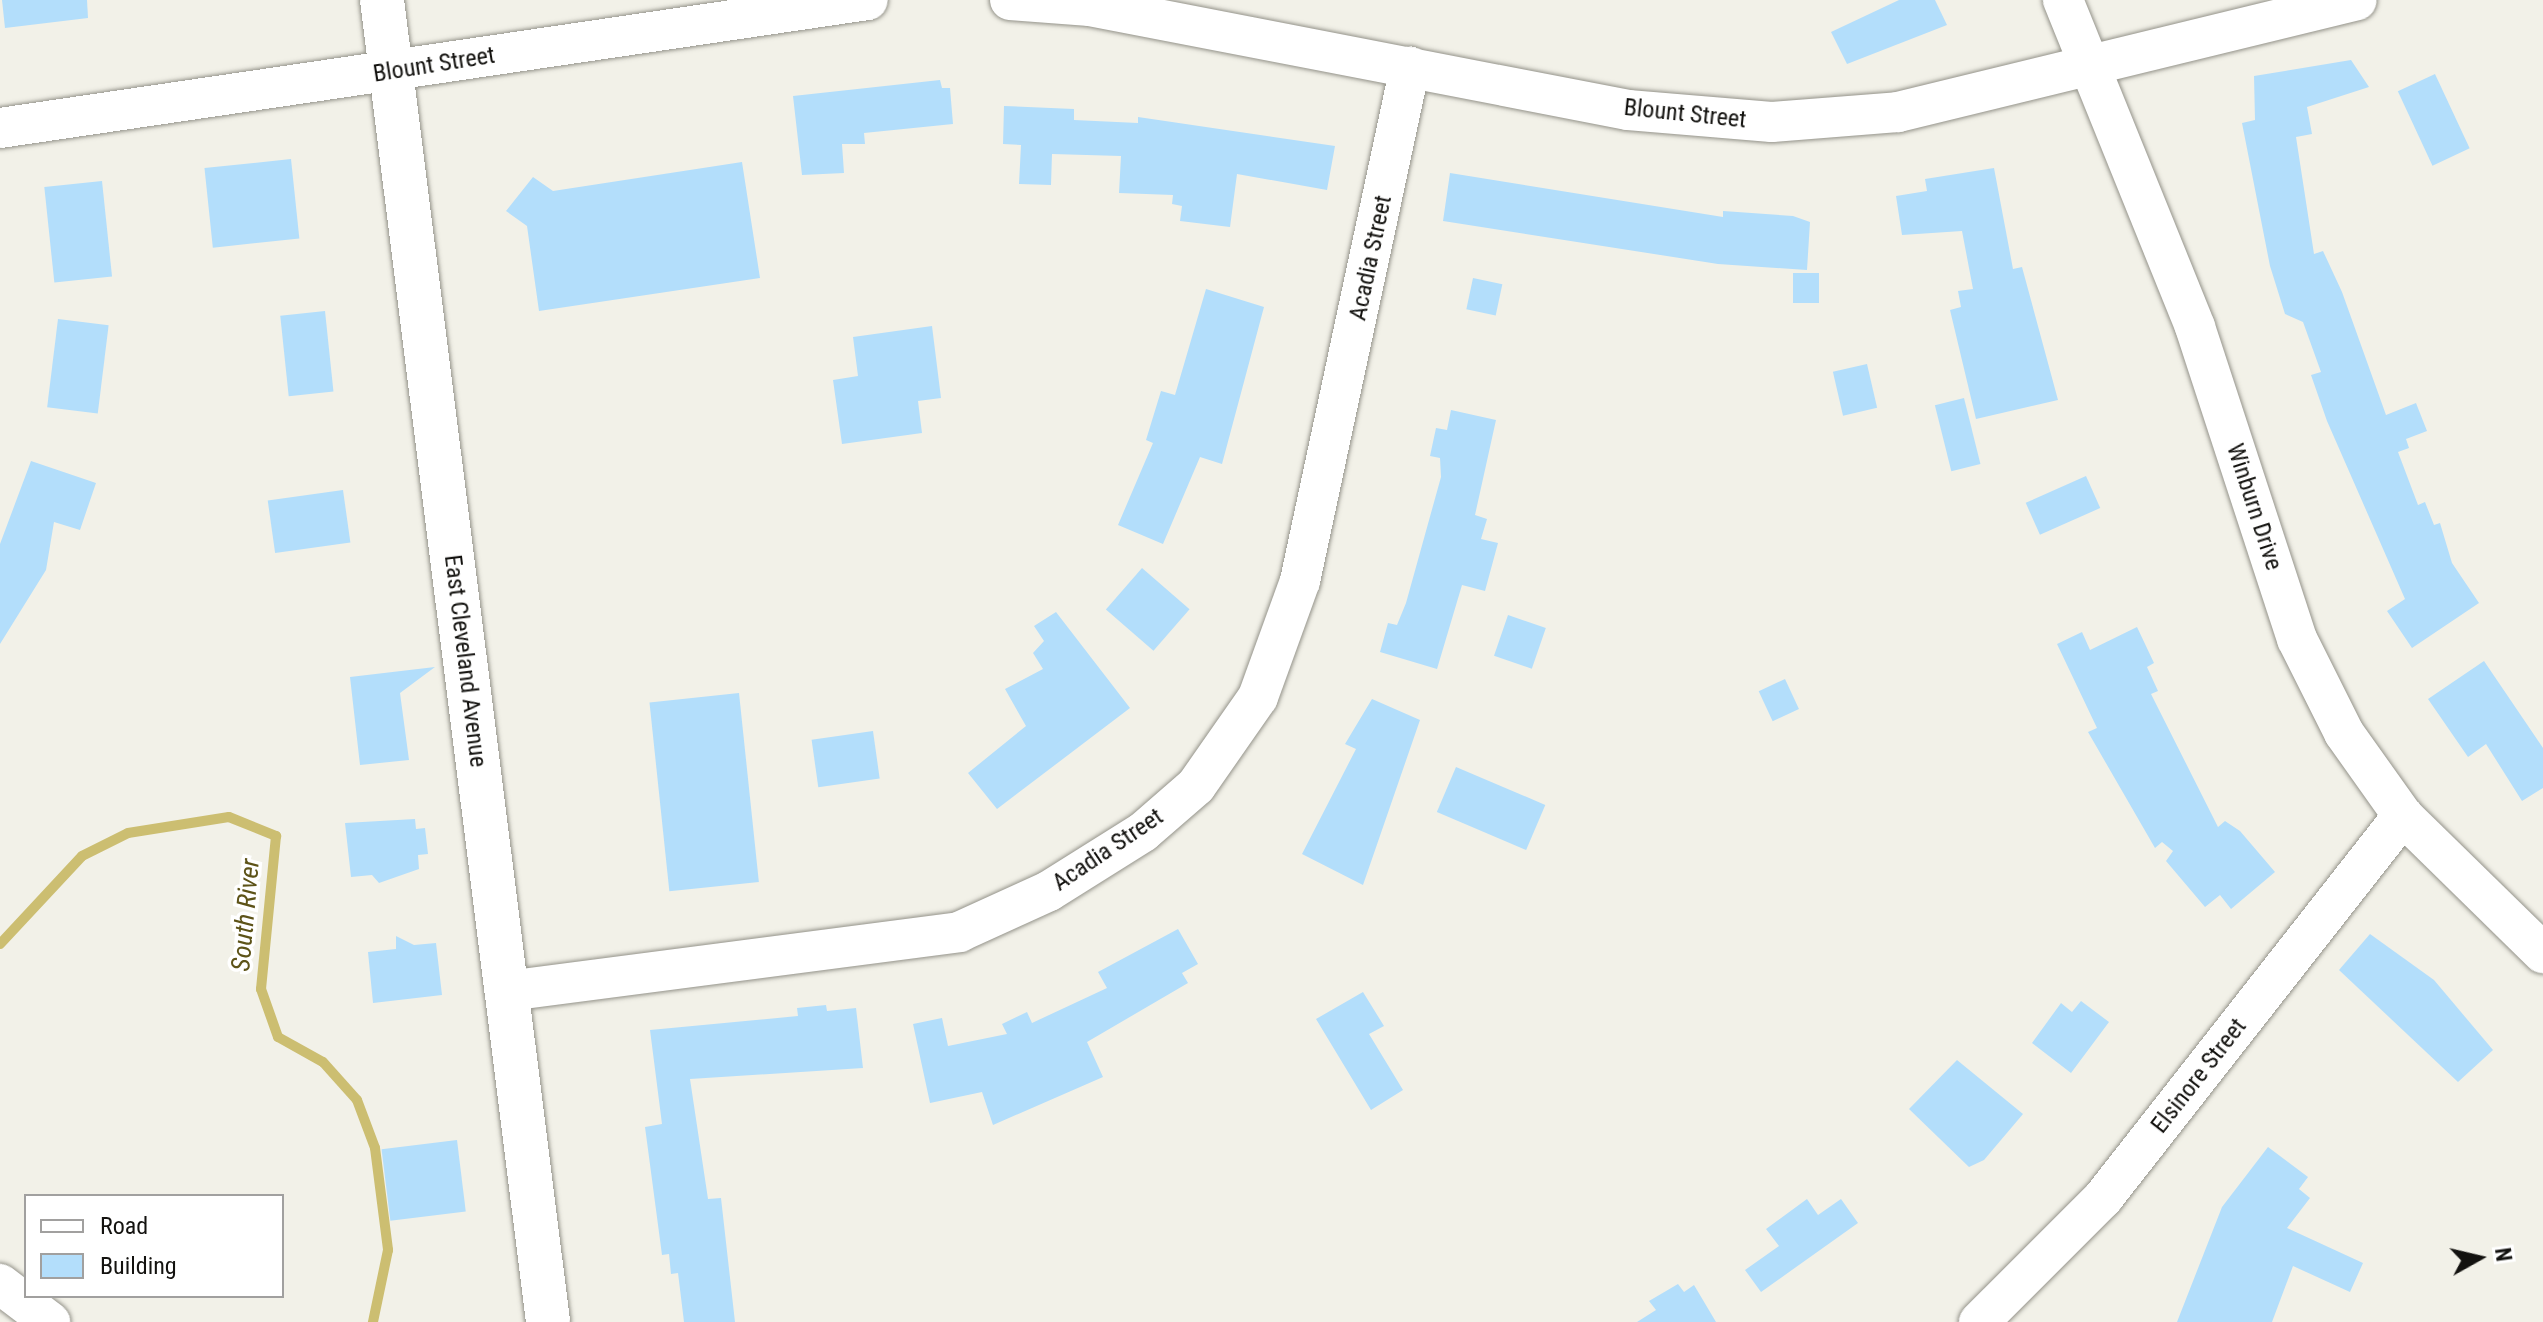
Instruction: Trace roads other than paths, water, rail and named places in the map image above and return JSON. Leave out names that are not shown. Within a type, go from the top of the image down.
[{"type":"main road","name":"East Cleveland Avenue","points":[[382,0],[548,1322]]},
{"type":"street","name":"Blount Street","points":[[0,128],[868,0]]},
{"type":"street","name":"Blount Street","points":[[1010,0],[1090,6],[1628,110],[1772,122],[1898,112],[2094,68],[2357,0]]},
{"type":"street","name":"Winburn Drive","points":[[2063,0],[2094,68],[2195,327],[2297,639],[2344,733],[2403,816],[2543,953]]},
{"type":"street","name":"Acadia Street","points":[[507,991],[959,932],[1049,891],[1143,832],[1196,786],[1258,697],[1300,581],[1410,67]]},
{"type":"street","name":"Elsinore Street","points":[[1989,1318],[2103,1198],[2403,816]]},
{"type":"street","points":[[0,1284],[50,1322]]},
{"type":"waterway","name":"South River","points":[[0,944],[82,856],[128,833],[229,817],[276,836],[261,989],[278,1037],[323,1062],[357,1100],[375,1148],[388,1250],[373,1322]]}]
